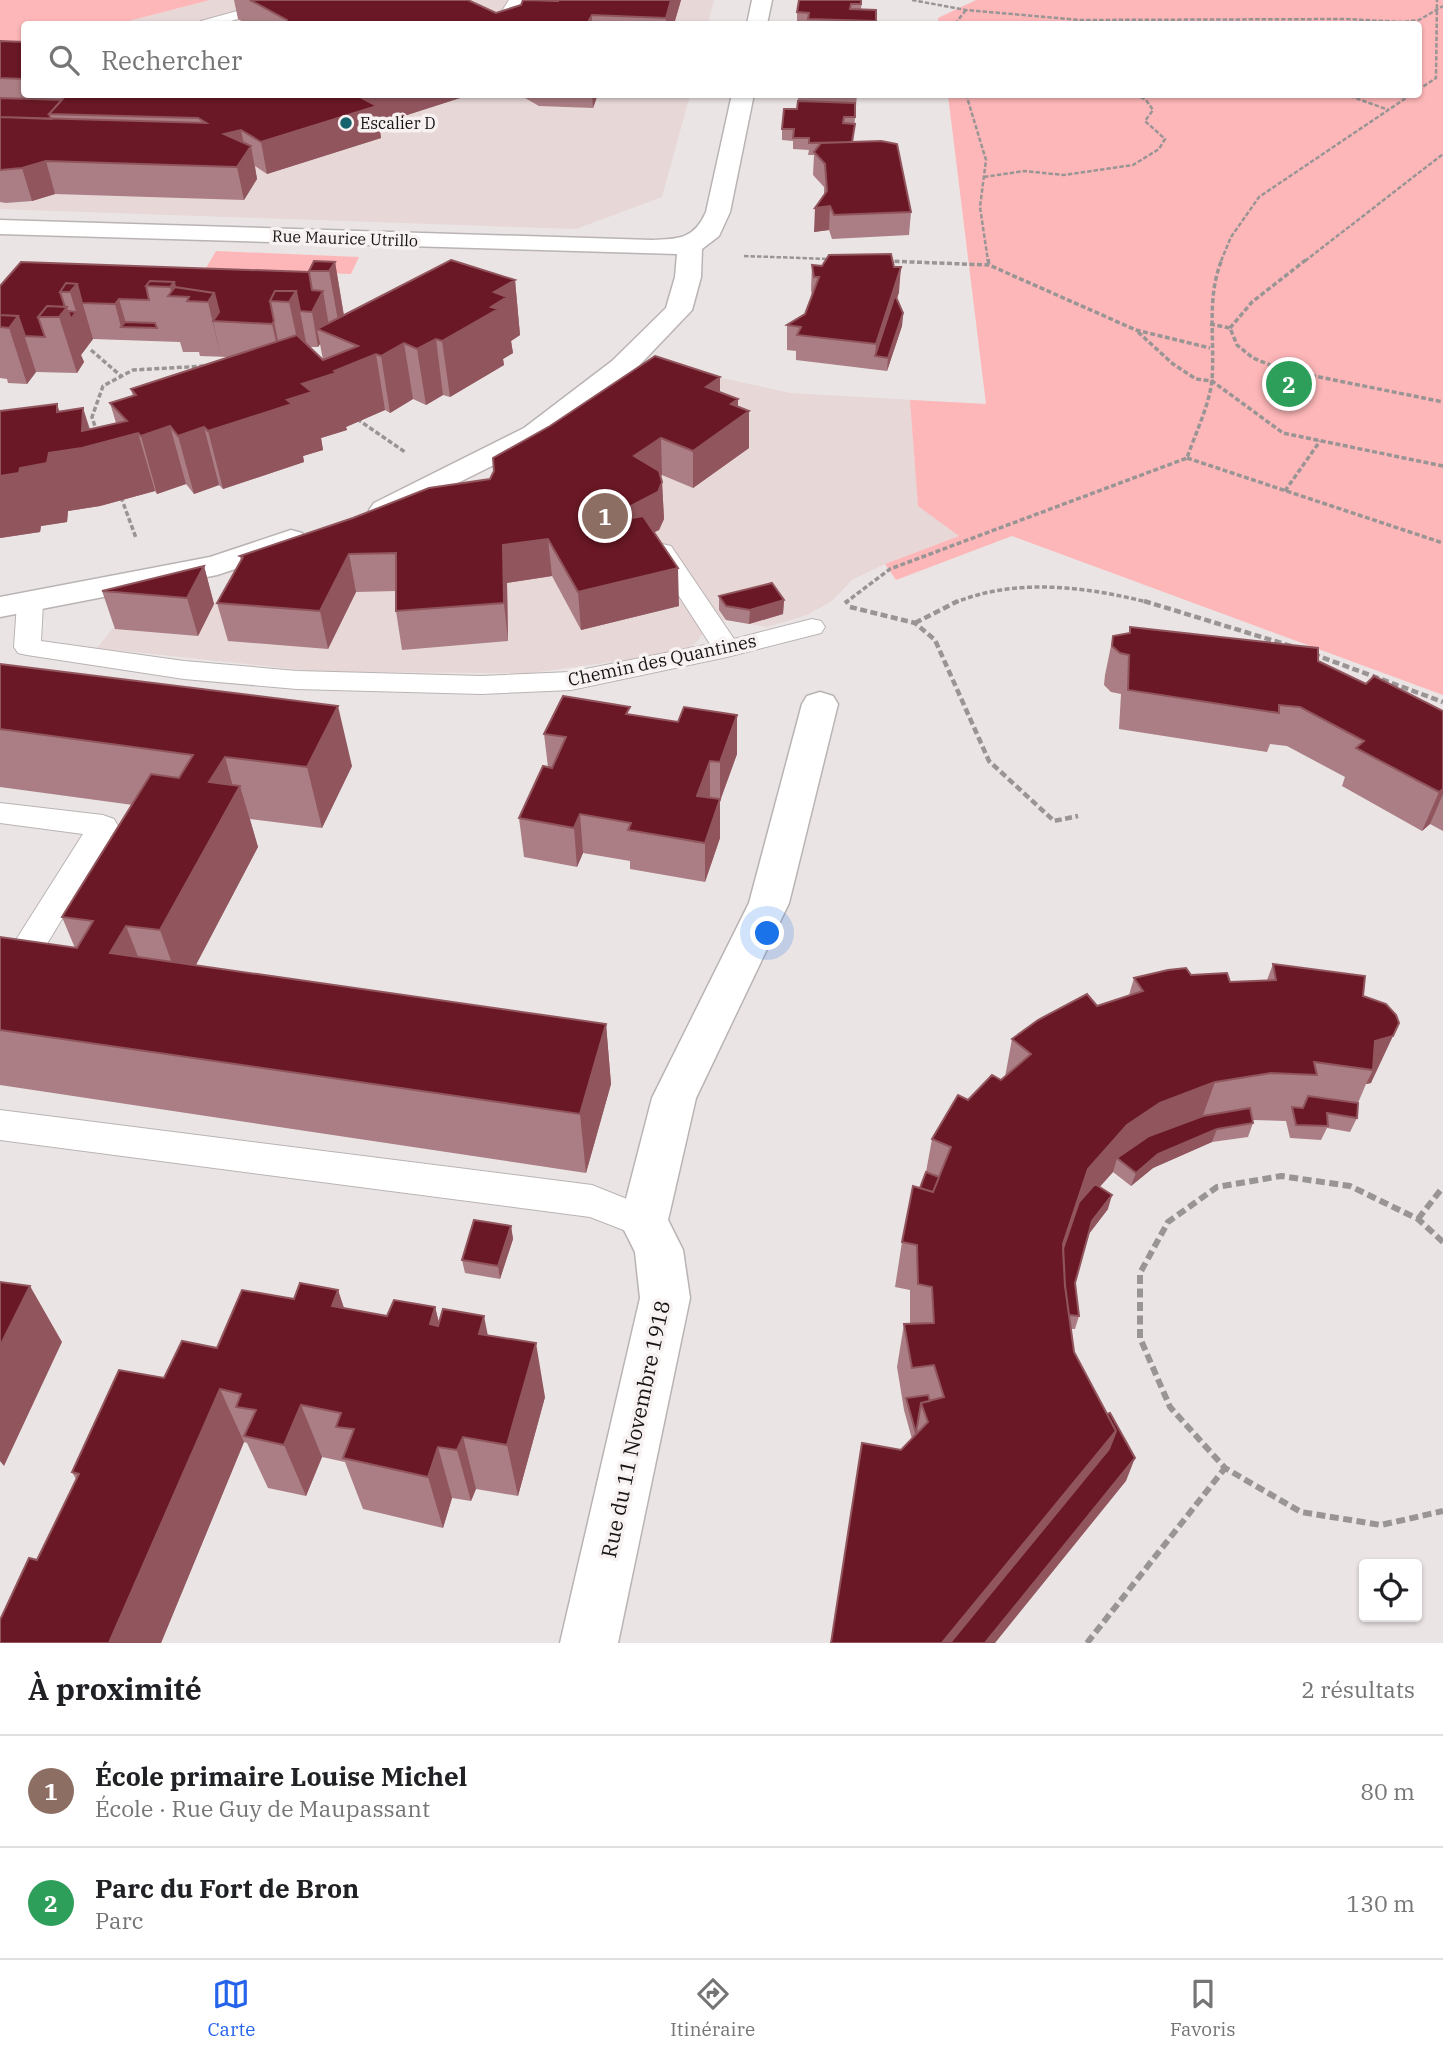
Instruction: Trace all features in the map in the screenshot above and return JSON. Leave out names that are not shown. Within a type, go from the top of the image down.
[{"type":"street","points":[[758,21],[762,0]]},
{"type":"street","points":[[354,520],[391,508],[534,434],[622,367],[678,310],[688,277],[690,246],[710,231],[718,212],[742,98]]},
{"type":"street","name":"Rue Maurice Utrillo","points":[[5,233],[652,248],[690,246]]},
{"type":"street","points":[[15,605],[217,565],[316,532]]},
{"type":"street","points":[[643,1223],[674,1098],[769,902],[820,704]]},
{"type":"street","name":"Rue du 11 Novembre 1918","points":[[589,1643],[665,1298],[659,1250],[643,1223]]},
{"type":"lane","points":[[217,21],[294,0]]},
{"type":"lane","points":[[504,21],[516,0]]},
{"type":"lane","points":[[662,551],[727,649]]},
{"type":"lane","name":"Chemin des Quantines","points":[[15,605],[27,647],[184,670],[297,680],[481,685],[571,681],[727,649],[813,627]]},
{"type":"lane","points":[[0,813],[103,826],[0,993]]},
{"type":"lane","points":[[0,1125],[592,1201],[643,1223]]},
{"type":"path","points":[[912,0],[966,10],[1080,20],[1383,21]]},
{"type":"path","points":[[1422,88],[1436,78],[1434,13],[1437,0]]},
{"type":"path","points":[[1410,21],[1419,20],[1443,6]]},
{"type":"path","points":[[957,21],[966,10]]},
{"type":"path","points":[[1435,54],[1443,57]]},
{"type":"path","points":[[968,98],[986,160],[980,206],[989,265]]},
{"type":"path","points":[[984,177],[1024,171],[1063,175],[1133,165],[1159,149],[1165,139],[1145,121],[1153,110],[1142,98]]},
{"type":"path","points":[[1355,98],[1389,110]]},
{"type":"path","points":[[1187,458],[1212,381],[1210,324],[1216,274],[1231,237],[1259,197],[1406,98]]},
{"type":"path","points":[[1230,328],[1252,302],[1443,154]]},
{"type":"path","points":[[734,255],[831,259]]},
{"type":"path","points":[[883,261],[989,265],[1136,330],[1210,348]]},
{"type":"path","points":[[1210,324],[1230,328]]},
{"type":"path","points":[[1230,328],[1237,345],[1253,358],[1280,369],[1443,402]]},
{"type":"path","points":[[1136,330],[1173,364],[1196,379],[1212,381],[1283,433],[1443,466]]},
{"type":"path","points":[[91,349],[121,376]]},
{"type":"path","points":[[101,443],[92,417],[103,386],[133,370],[207,366]]},
{"type":"path","points":[[347,412],[445,480]]},
{"type":"path","points":[[1285,491],[1320,441]]},
{"type":"path","points":[[1078,816],[1054,821],[989,761],[935,640],[915,623],[842,605],[890,569],[1187,458],[1443,543]]},
{"type":"path","points":[[119,492],[151,578]]},
{"type":"path","points":[[915,623],[963,599],[1006,590],[1067,589],[1112,595],[1196,614],[1379,676],[1443,702]]},
{"type":"path","points":[[1443,1242],[1418,1219],[1350,1186],[1281,1176],[1217,1187],[1168,1222],[1140,1273],[1140,1338],[1170,1407],[1225,1468],[1301,1511],[1381,1525],[1443,1511]]},
{"type":"path","points":[[1418,1219],[1443,1187]]},
{"type":"path","points":[[1087,1643],[1225,1468]]},
{"type":"shaded area","points":[[0,0],[210,0],[129,21],[21,21],[21,50],[0,55]]},
{"type":"shaded area","points":[[210,0],[714,0],[709,21],[129,21]]},
{"type":"shaded area","points":[[976,0],[1443,0],[1443,695],[1012,536],[896,580],[885,564],[959,536],[918,506],[910,400],[986,404],[948,98],[1422,98],[1422,21],[938,21],[938,18]]},
{"type":"shaded area","points":[[0,55],[21,89],[21,98],[689,98],[662,197],[576,229],[0,209]]},
{"type":"shaded area","points":[[216,251],[359,257],[351,274],[206,268]]},
{"type":"shaded area","points":[[681,369],[790,393],[986,404],[1178,454],[885,564],[852,580],[832,601],[807,615],[767,627],[726,620],[701,626],[703,632],[699,639],[691,647],[677,653],[531,673],[321,672],[97,648],[112,629],[249,594],[360,556]]},
{"type":"building","points":[[250,0],[468,0],[496,13],[521,5],[523,0],[671,0],[666,18],[592,15],[589,21],[287,20]]},
{"type":"building","points":[[799,0],[861,0],[861,4],[851,4],[850,9],[876,10],[876,21],[808,19],[809,13],[797,12]]},
{"type":"building","points":[[0,41],[21,42],[21,79],[0,78]]},
{"type":"building","points":[[0,98],[62,100],[49,114],[51,119],[0,117]]},
{"type":"building","points":[[63,98],[362,98],[377,106],[261,142],[241,130],[224,134],[251,146],[237,167],[46,161],[22,168],[0,170],[0,117],[206,123],[198,118],[49,114]]},
{"type":"building","points":[[798,101],[855,103],[855,117],[844,117],[843,123],[855,124],[852,142],[809,143],[809,138],[793,138],[794,129],[782,129],[784,109],[797,109]]},
{"type":"building","points":[[881,141],[897,144],[911,212],[834,215],[830,206],[815,208],[827,191],[825,164],[814,152],[821,143]]},
{"type":"building","points":[[891,254],[894,267],[901,267],[876,344],[797,335],[801,327],[787,325],[805,314],[819,277],[814,277],[812,265],[822,266],[829,255]]},
{"type":"building","points":[[451,260],[515,280],[494,292],[507,297],[491,307],[498,309],[442,341],[436,339],[417,349],[404,343],[381,356],[376,354],[334,371],[336,373],[302,384],[312,392],[287,400],[292,404],[208,431],[204,427],[178,436],[170,426],[141,436],[138,433],[82,448],[49,453],[47,463],[20,468],[19,473],[0,476],[0,411],[57,404],[57,412],[83,408],[82,431],[127,421],[110,403],[136,395],[131,389],[297,335],[323,360],[358,346],[317,329]]},
{"type":"building","points":[[314,261],[335,262],[329,271],[309,271]]},
{"type":"building","points":[[21,262],[309,272],[312,290],[323,291],[312,312],[300,311],[296,291],[275,291],[270,301],[274,321],[272,324],[213,321],[219,312],[214,293],[175,287],[174,282],[150,281],[146,286],[149,300],[119,299],[115,304],[82,303],[77,284],[66,283],[60,292],[65,307],[47,306],[38,317],[45,337],[25,336],[18,316],[0,315],[0,286]]},
{"type":"building","points":[[150,281],[174,282],[170,287],[146,286]]},
{"type":"building","points":[[66,283],[77,284],[70,292],[60,292]]},
{"type":"building","points":[[175,287],[214,293],[208,302],[187,301],[189,297],[168,296]]},
{"type":"building","points":[[275,291],[296,291],[289,302],[270,301]]},
{"type":"building","points":[[895,295],[903,313],[888,358],[875,356]]},
{"type":"building","points":[[47,306],[67,307],[59,317],[38,317]]},
{"type":"building","points":[[0,315],[18,316],[9,328],[0,327]]},
{"type":"building","points":[[125,322],[155,323],[157,328],[121,327]]},
{"type":"building","points":[[655,356],[720,377],[706,387],[738,399],[731,404],[749,411],[693,451],[661,438],[634,456],[659,471],[662,482],[658,492],[631,506],[593,504],[582,515],[610,522],[643,516],[678,568],[578,592],[548,539],[503,545],[504,603],[396,611],[396,553],[349,554],[320,611],[217,603],[243,557],[240,556],[353,518],[429,488],[490,479],[494,471],[493,458],[550,426]]},
{"type":"building","points":[[204,566],[187,598],[102,591]]},
{"type":"building","points":[[772,583],[784,600],[750,610],[726,606],[719,596]]},
{"type":"building","points":[[1130,627],[1318,648],[1318,661],[1366,684],[1374,676],[1443,711],[1443,789],[1439,792],[1356,748],[1364,741],[1300,707],[1279,705],[1279,713],[1128,690],[1129,655],[1120,653],[1112,646],[1113,636],[1130,633]]},
{"type":"building","points":[[0,664],[338,706],[307,767],[225,757],[209,782],[240,786],[160,930],[126,926],[110,953],[606,1024],[580,1114],[0,1030],[0,937],[77,948],[93,921],[62,917],[151,774],[179,778],[193,755],[0,729]]},
{"type":"building","points":[[563,696],[630,707],[626,714],[678,722],[684,707],[737,715],[720,762],[710,761],[697,796],[720,799],[705,843],[628,830],[631,823],[580,814],[574,828],[519,818],[543,766],[552,768],[566,737],[544,734]]},
{"type":"building","points":[[1273,964],[1365,976],[1363,996],[1386,1004],[1399,1023],[1393,1036],[1375,1041],[1373,1070],[1314,1062],[1317,1075],[1271,1073],[1215,1082],[1160,1103],[1127,1125],[1088,1169],[1063,1244],[1065,1286],[1074,1352],[1116,1431],[942,1643],[831,1643],[862,1443],[901,1450],[928,1422],[921,1403],[944,1397],[934,1365],[912,1368],[904,1324],[934,1323],[932,1287],[918,1284],[917,1245],[902,1242],[913,1186],[933,1192],[951,1147],[932,1139],[958,1095],[968,1100],[992,1075],[1001,1080],[1031,1054],[1012,1039],[1038,1020],[1087,994],[1097,1006],[1143,991],[1134,978],[1186,968],[1191,975],[1227,973],[1230,982],[1276,980]]},
{"type":"building","points":[[1308,1096],[1358,1103],[1357,1118],[1327,1113],[1328,1126],[1296,1125],[1292,1107],[1303,1108]]},
{"type":"building","points":[[1250,1108],[1253,1123],[1217,1129],[1158,1154],[1136,1173],[1117,1158],[1149,1136],[1203,1116]]},
{"type":"building","points":[[926,1172],[939,1177],[933,1192],[920,1188]]},
{"type":"building","points":[[1095,1184],[1112,1195],[1092,1221],[1075,1283],[1079,1316],[1069,1315],[1063,1249],[1079,1202]]},
{"type":"building","points":[[474,1220],[511,1226],[498,1266],[462,1260]]},
{"type":"building","points":[[0,1282],[30,1286],[0,1346]]},
{"type":"building","points":[[300,1283],[338,1290],[332,1306],[387,1316],[394,1300],[435,1307],[430,1324],[438,1326],[443,1309],[484,1316],[479,1334],[536,1343],[507,1445],[463,1437],[457,1450],[438,1447],[428,1477],[343,1458],[354,1429],[336,1427],[341,1413],[301,1405],[284,1445],[244,1436],[256,1410],[236,1407],[241,1394],[220,1389],[109,1643],[0,1643],[0,1620],[29,1558],[37,1560],[79,1474],[72,1472],[119,1370],[164,1378],[182,1341],[217,1348],[242,1290],[294,1299]]},
{"type":"building","points":[[928,1395],[930,1401],[921,1403],[916,1433],[906,1398]]},
{"type":"building","points":[[1110,1413],[1135,1458],[985,1643],[950,1643],[1109,1449],[1116,1431],[1107,1414]]},
{"type":"place","name":"Escalier D","points":[[346,123]]},
{"type":"place","name":"Parc du Fort de Bron","points":[[1289,384]]},
{"type":"place","name":"École primaire Louise Michel","points":[[605,516]]}]
